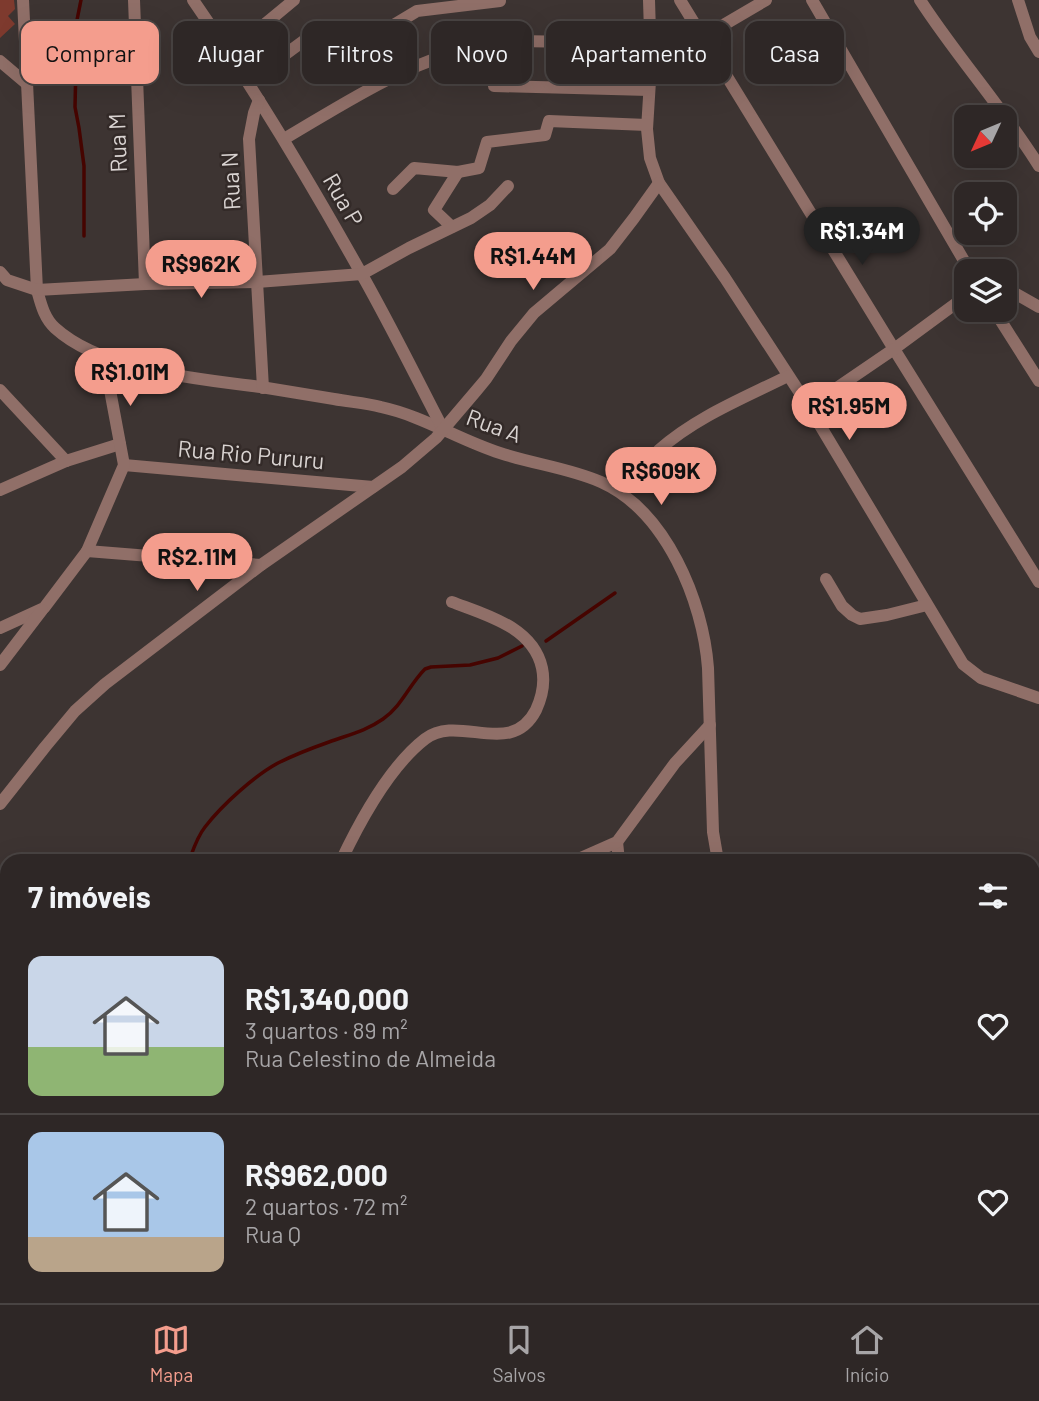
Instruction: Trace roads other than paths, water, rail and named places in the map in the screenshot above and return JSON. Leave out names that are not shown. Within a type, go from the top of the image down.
[{"type":"street","name":"Rua A","points":[[23,0],[24,21]]},
{"type":"street","name":"Rua M","points":[[134,0],[145,284]]},
{"type":"street","name":"Rua P","points":[[193,0],[208,21]]},
{"type":"street","points":[[269,21],[294,0]]},
{"type":"street","points":[[649,0],[650,21]]},
{"type":"street","points":[[680,0],[693,21]]},
{"type":"street","points":[[730,21],[765,0]]},
{"type":"street","points":[[812,0],[963,259]]},
{"type":"street","points":[[920,0],[1039,166]]},
{"type":"street","points":[[1018,0],[1030,37],[1039,52]]},
{"type":"street","points":[[288,52],[317,31],[336,28],[357,47],[417,11],[500,1]]},
{"type":"street","points":[[0,61],[21,79]]},
{"type":"street","points":[[284,139],[380,83],[431,62]]},
{"type":"street","points":[[731,83],[1039,582]]},
{"type":"street","name":"Rua A","points":[[27,84],[37,290],[42,309],[53,326],[71,340],[104,358],[165,373],[383,407],[500,453],[589,477],[621,493],[643,512],[664,539],[689,588],[707,650],[713,832],[717,854]]},
{"type":"street","name":"Rua P","points":[[249,84],[362,274],[443,429]]},
{"type":"street","points":[[494,84],[649,90]]},
{"type":"street","points":[[649,84],[647,125],[650,158],[659,183],[809,407],[955,653],[969,670],[981,678],[1039,698]]},
{"type":"street","name":"Rua N","points":[[259,100],[249,139],[263,388]]},
{"type":"street","points":[[393,189],[414,168],[458,172],[479,168],[487,142],[545,135],[549,121],[647,125]]},
{"type":"street","points":[[452,227],[434,210],[458,172]]},
{"type":"street","points":[[1,801],[75,711],[105,684],[261,565],[422,451],[486,379],[511,341],[534,313],[610,248],[659,183]]},
{"type":"street","points":[[0,272],[7,280],[37,290],[257,282],[362,274],[471,218],[490,205],[508,186]]},
{"type":"street","points":[[1017,294],[1039,307]]},
{"type":"street","points":[[809,407],[954,305]]},
{"type":"street","points":[[1002,322],[1039,381]]},
{"type":"street","points":[[0,665],[87,551],[124,465],[104,358]]},
{"type":"street","points":[[659,450],[702,419],[788,376]]},
{"type":"street","points":[[0,390],[66,461]]},
{"type":"street","points":[[0,490],[66,461],[120,444]]},
{"type":"street","name":"Rua Rio Pururu","points":[[124,465],[373,487]]},
{"type":"street","points":[[87,551],[261,565]]},
{"type":"street","points":[[826,579],[842,606],[860,619],[927,605]]},
{"type":"street","points":[[344,854],[391,775],[426,738],[440,731],[510,733],[521,728],[535,713],[544,679],[530,643],[500,620],[452,602]]},
{"type":"street","points":[[0,628],[44,608]]},
{"type":"street","points":[[590,854],[617,842],[675,763],[710,725]]},
{"type":"street","points":[[617,842],[619,854]]},
{"type":"waterway","points":[[81,0],[77,20],[75,107],[84,166],[84,236]]},
{"type":"waterway","points":[[546,641],[615,593]]},
{"type":"waterway","points":[[192,854],[200,835],[212,818],[259,775],[297,754],[377,723],[390,714],[425,669],[470,665],[498,658],[522,646]]}]
